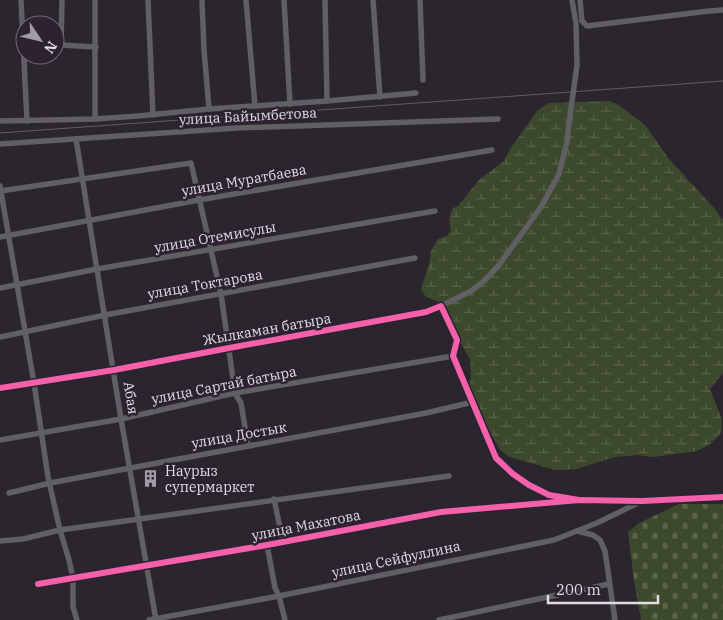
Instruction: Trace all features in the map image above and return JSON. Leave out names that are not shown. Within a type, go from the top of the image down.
[{"type":"street","points":[[22,0],[26,121]]},
{"type":"street","points":[[62,0],[61,45],[96,47]]},
{"type":"street","points":[[95,0],[95,119]]},
{"type":"street","points":[[148,0],[153,115]]},
{"type":"street","points":[[202,0],[210,109]]},
{"type":"street","points":[[246,0],[255,106]]},
{"type":"street","points":[[284,0],[290,104]]},
{"type":"street","points":[[325,0],[327,102]]},
{"type":"street","points":[[374,0],[380,97]]},
{"type":"street","points":[[420,0],[423,80]]},
{"type":"street","name":"Жылкаман батыра","points":[[0,388],[114,370],[426,312],[471,291],[499,265],[542,207],[559,174],[567,142],[577,65],[576,23],[572,0]]},
{"type":"street","points":[[580,0],[582,21],[587,26],[723,10]]},
{"type":"street","points":[[0,112],[1,121],[95,119],[210,109],[327,102],[416,93]]},
{"type":"street","name":"улица Байымбетова","points":[[0,144],[238,128],[498,119]]},
{"type":"street","name":"Абая","points":[[76,139],[121,419],[156,619]]},
{"type":"street","name":"улица Муратбаева","points":[[0,237],[200,200],[492,150]]},
{"type":"street","points":[[0,191],[191,163],[221,294],[235,393],[241,404],[248,446]]},
{"type":"street","points":[[0,186],[50,483],[73,578],[73,607],[77,620]]},
{"type":"street","name":"улица Отемисулы","points":[[0,288],[97,269],[435,211]]},
{"type":"street","name":"улица Токтарова","points":[[0,337],[105,315],[415,258]]},
{"type":"street","points":[[441,306],[457,340],[453,356],[496,458],[513,474],[549,495],[579,500],[642,501],[723,497]]},
{"type":"street","name":"улица Сартай батыра","points":[[0,440],[121,419],[235,393],[453,356]]},
{"type":"street","name":"улица Достык","points":[[9,493],[50,483],[426,413],[473,402]]},
{"type":"street","points":[[0,541],[22,539],[60,530],[274,499],[449,476]]},
{"type":"street","points":[[274,499],[283,542]]},
{"type":"street","name":"улица Махатова","points":[[38,584],[267,545],[441,512],[579,500]]},
{"type":"street","name":"улица Сейфуллина","points":[[149,620],[279,596],[554,540],[597,523],[642,501]]},
{"type":"street","points":[[577,531],[593,535],[600,540],[605,551],[615,620]]},
{"type":"street","points":[[267,545],[275,588],[285,620]]},
{"type":"street","points":[[439,620],[610,584]]},
{"type":"green space","points":[[610,101],[620,106],[645,125],[669,159],[723,220],[723,373],[710,389],[722,420],[721,433],[709,445],[697,451],[653,457],[638,455],[615,457],[576,469],[555,470],[510,457],[500,450],[468,392],[471,376],[470,359],[443,319],[437,301],[426,297],[421,289],[431,251],[438,239],[447,236],[451,230],[449,219],[453,208],[458,206],[479,180],[504,161],[510,149],[538,110],[549,103]]},
{"type":"green space","points":[[679,504],[723,504],[723,620],[641,620],[628,532],[639,523]]},
{"type":"railway","points":[[0,133],[723,81]]},
{"type":"cycle path","points":[[0,388],[114,370],[426,312],[441,306],[457,340],[453,356],[496,458],[513,474],[529,485],[549,495],[579,500]]},
{"type":"cycle path","points":[[38,584],[267,545],[441,512],[579,500],[642,501],[723,497]]},
{"type":"place","name":"Наурыз супермаркет","points":[[151,479]]}]
